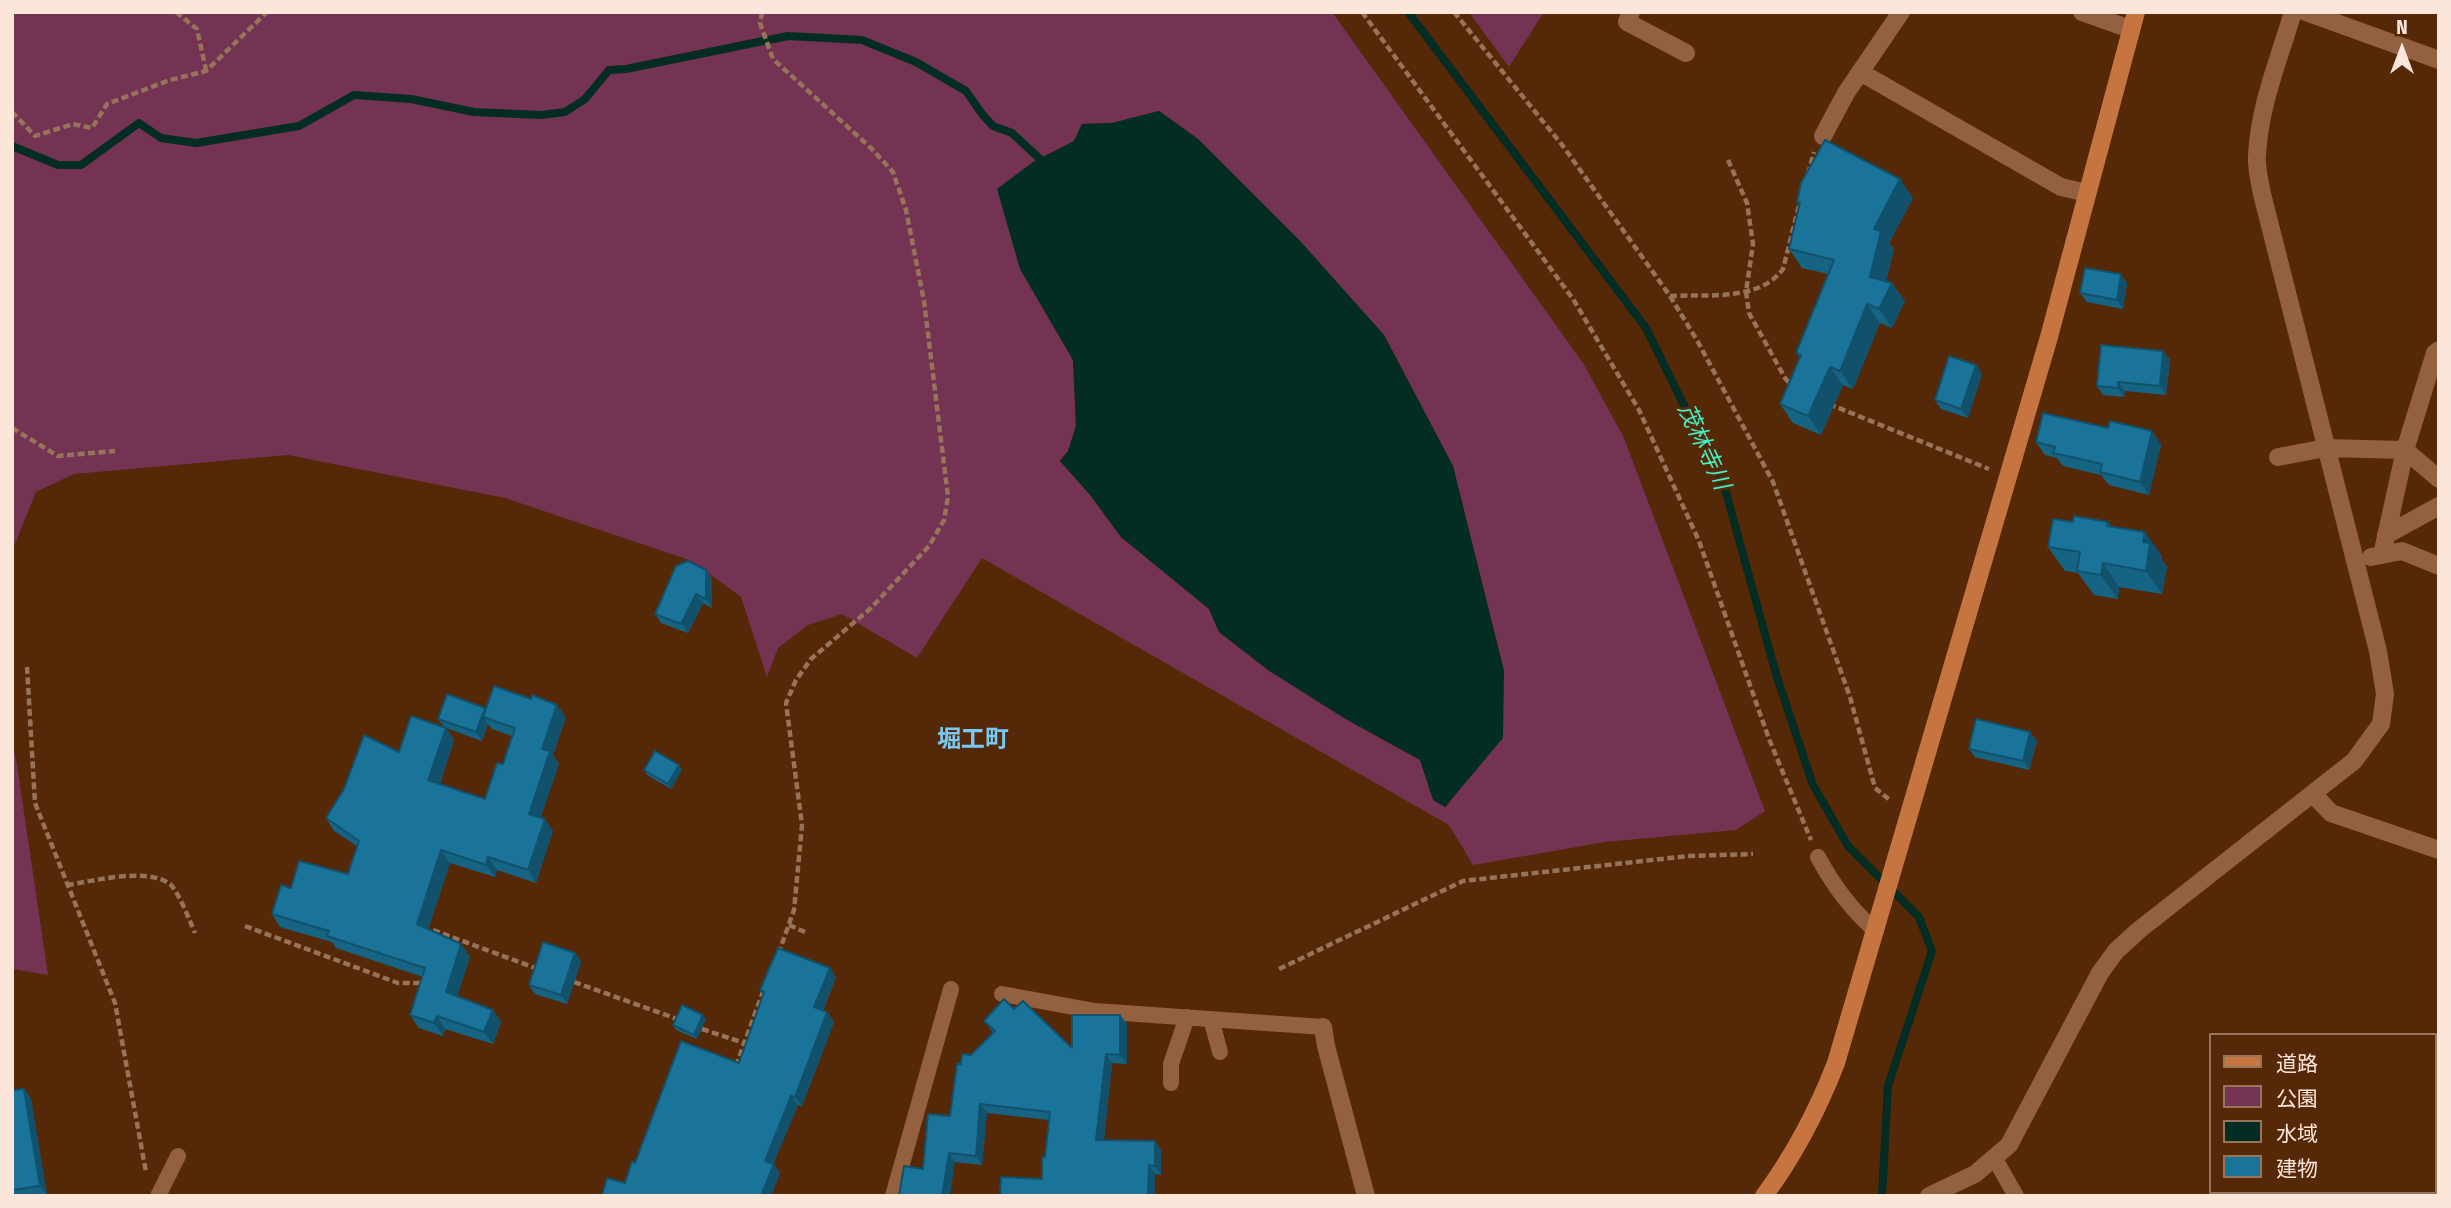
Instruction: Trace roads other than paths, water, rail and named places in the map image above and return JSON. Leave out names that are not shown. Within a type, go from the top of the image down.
[{"type":"street","points":[[1631,12],[1627,22],[1686,53]]},
{"type":"street","points":[[1823,136],[1860,72],[1900,12]]},
{"type":"street","points":[[1764,1196],[1804,1137],[1821,1103],[1836,1063],[2049,337],[2133,21],[2082,12]]},
{"type":"street","points":[[1929,1196],[1975,1174],[2009,1145],[2100,972],[2116,951],[2354,761],[2381,723],[2385,694],[2378,650],[2262,194],[2257,159],[2265,102],[2293,12]]},
{"type":"street","points":[[2306,12],[2439,60]]},
{"type":"street","points":[[1860,72],[2061,187],[2087,193]]},
{"type":"street","points":[[2382,555],[2405,450],[2435,353],[2439,349]]},
{"type":"street","points":[[2278,457],[2326,448],[2405,450],[2439,479]]},
{"type":"street","points":[[2386,535],[2439,506]]},
{"type":"street","points":[[2357,560],[2402,551],[2439,566]]},
{"type":"street","points":[[2314,795],[2331,813],[2439,850]]},
{"type":"street","points":[[1323,1027],[1366,1196]]},
{"type":"lane","points":[[1818,856],[1833,884],[1858,916],[1876,931]]},
{"type":"lane","points":[[893,1196],[951,989]]},
{"type":"lane","points":[[1002,994],[1095,1011],[1323,1027]]},
{"type":"lane","points":[[1171,1083],[1171,1064],[1187,1017]]},
{"type":"lane","points":[[1211,1019],[1220,1052]]},
{"type":"lane","points":[[158,1196],[178,1156]]},
{"type":"lane","points":[[1995,1158],[2016,1196]]},
{"type":"water","points":[[1159,111],[1198,139],[1301,242],[1384,335],[1453,466],[1504,671],[1503,738],[1445,807],[1433,800],[1420,760],[1344,718],[1268,670],[1219,632],[1209,609],[1121,537],[1091,496],[1060,461],[1068,451],[1076,426],[1073,360],[1020,269],[997,189],[1033,162],[1074,141],[1082,124],[1112,123]]},
{"type":"waterway","name":"茂林寺川","points":[[1408,12],[1646,328],[1725,489],[1776,674],[1813,785],[1848,846],[1919,917],[1932,951],[1888,1086],[1882,1196]]},
{"type":"waterway","points":[[12,146],[58,165],[81,165],[139,123],[161,138],[196,143],[299,126],[354,95],[411,99],[474,112],[541,115],[565,112],[585,99],[609,70],[626,69],[788,36],[862,40],[916,62],[966,91],[993,126],[1012,133],[1045,167]]},
{"type":"district","name":"堀工町","points":[[973,740]]}]
